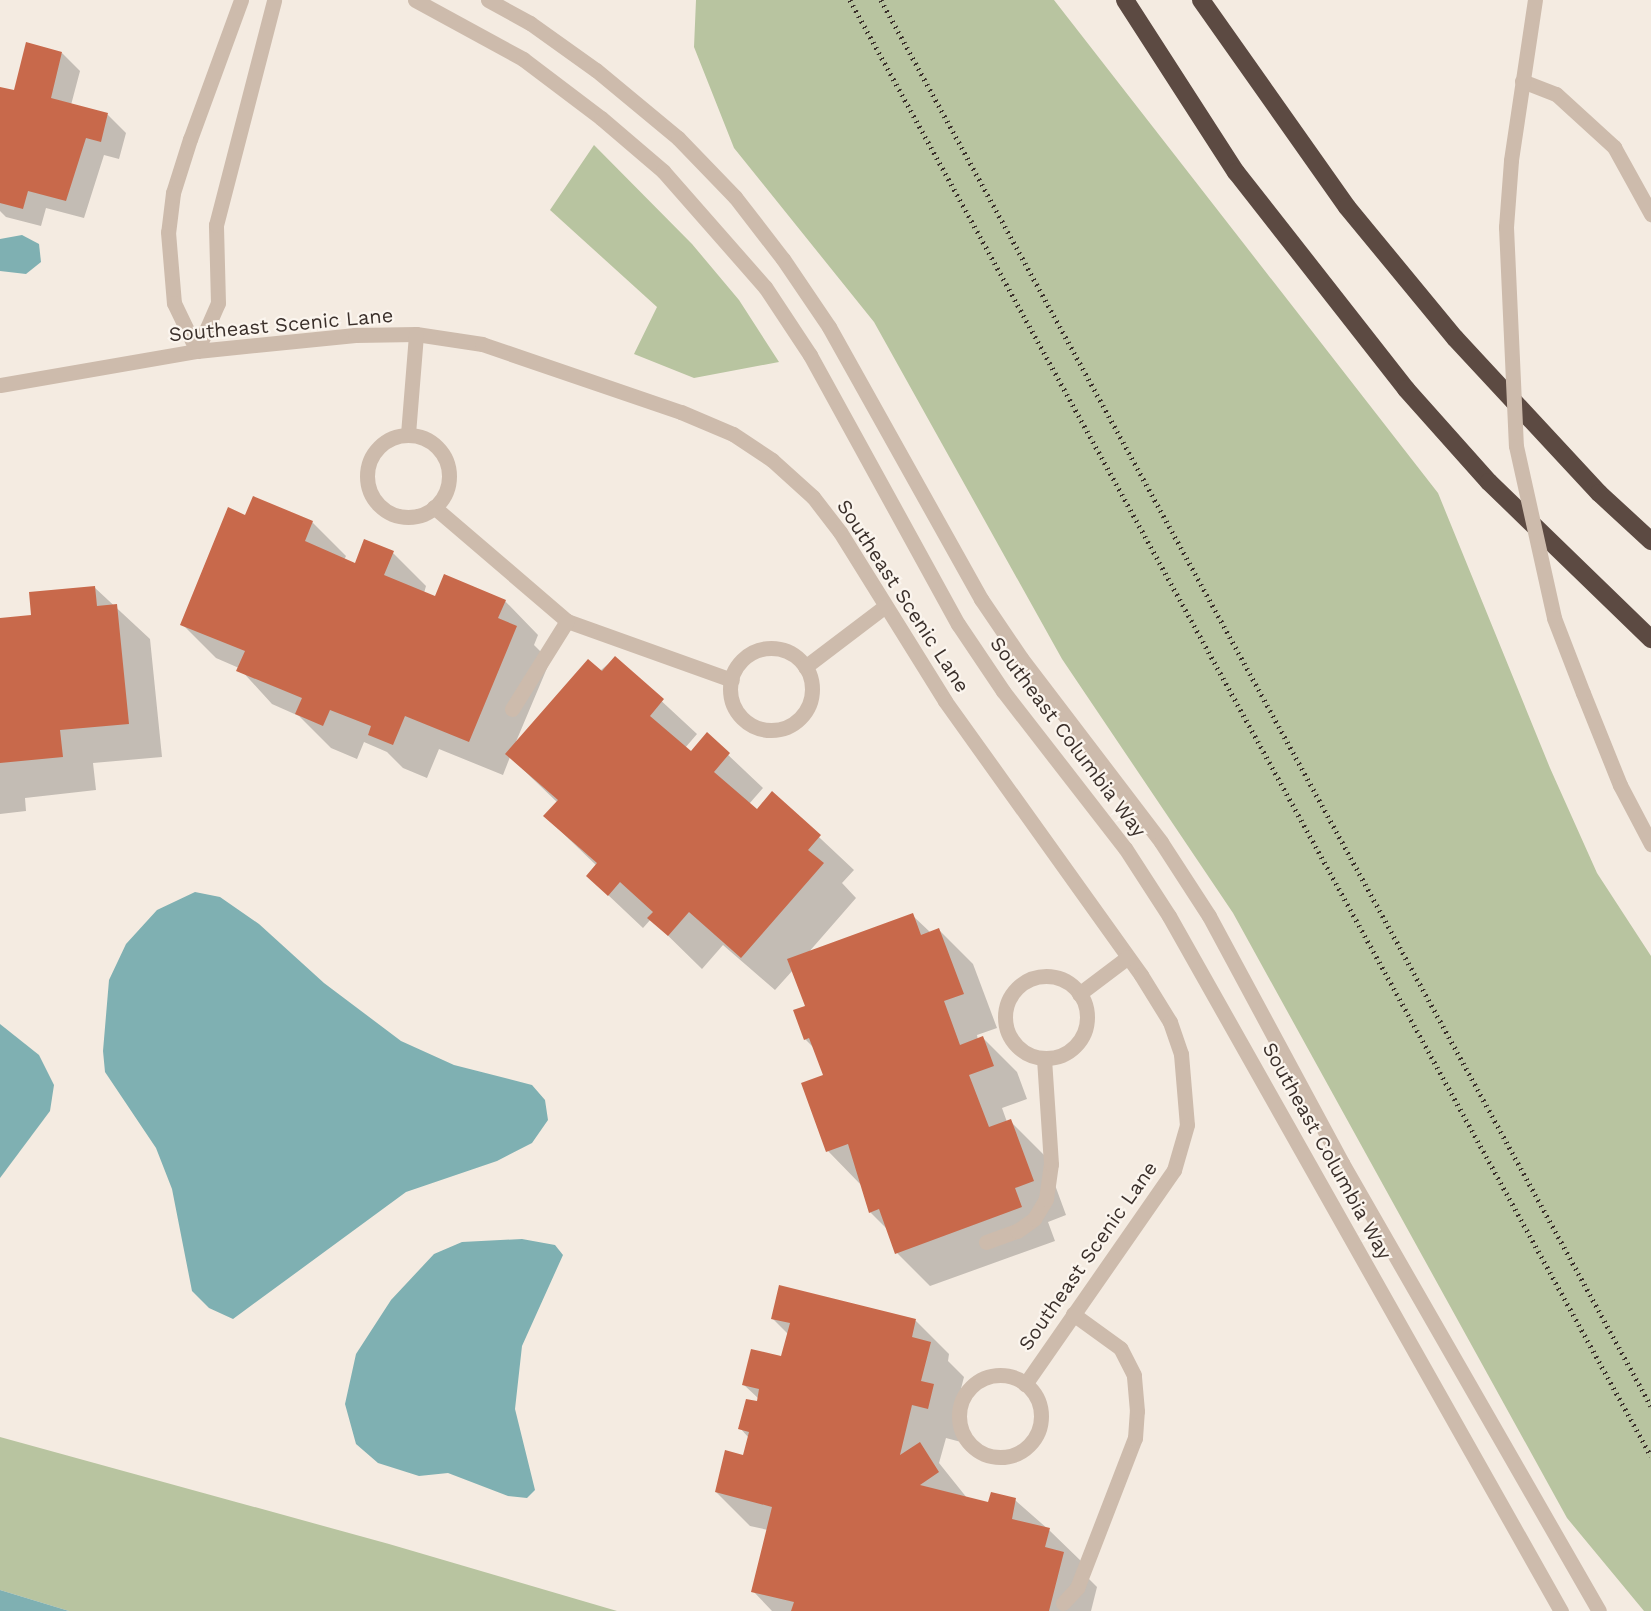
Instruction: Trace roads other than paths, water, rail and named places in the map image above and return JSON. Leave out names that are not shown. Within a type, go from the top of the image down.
[{"type":"highway","points":[[1125,0],[1236,172],[1406,389],[1489,483],[1651,639]]},
{"type":"highway","points":[[1201,0],[1347,207],[1455,338],[1599,493],[1651,541]]},
{"type":"street","points":[[197,351],[174,303],[168,232],[173,193],[241,0]]},
{"type":"street","points":[[197,351],[218,303],[216,225],[274,0]]},
{"type":"street","name":"Southeast Columbia Way","points":[[415,0],[523,59],[601,117],[663,171],[765,287],[810,355],[958,624],[1004,691],[1125,848],[1175,925],[1561,1611]]},
{"type":"street","name":"Southeast Columbia Way","points":[[488,0],[530,23],[596,69],[678,138],[735,197],[789,268],[829,327],[981,599],[1021,658],[1161,842],[1209,916],[1347,1173],[1599,1611]]},
{"type":"street","points":[[1535,0],[1522,81],[1506,227],[1516,446],[1554,618],[1620,785],[1651,844]]},
{"type":"street","points":[[1522,81],[1556,94],[1614,147],[1651,214]]},
{"type":"street","points":[[408,434],[416,334]]},
{"type":"street","name":"Southeast Scenic Lane","points":[[0,385],[197,351],[355,335],[416,334],[482,344],[681,412],[733,434],[772,460],[813,497],[840,532],[884,607],[945,701],[1128,957],[1173,1033],[1185,1083],[1187,1125],[1174,1170],[1025,1384]]},
{"type":"street","points":[[408,434],[431,442],[446,461],[447,486],[434,507],[423,514],[397,515],[385,510],[369,489],[368,463],[374,451],[395,436],[408,434]]},
{"type":"street","points":[[434,507],[567,621],[732,680]]},
{"type":"street","points":[[805,667],[884,607]]},
{"type":"street","points":[[512,710],[567,621]]},
{"type":"street","points":[[758,651],[786,651],[805,667],[812,683],[811,698],[797,721],[784,728],[770,731],[744,720],[731,695],[732,680],[746,657],[758,651]]},
{"type":"street","points":[[1079,994],[1128,957]]},
{"type":"street","points":[[1047,976],[1061,979],[1079,994],[1087,1011],[1081,1039],[1059,1056],[1044,1058],[1019,1048],[1010,1037],[1006,1009],[1011,996],[1020,985],[1047,976]]},
{"type":"street","points":[[986,1242],[1017,1231],[1034,1219],[1046,1199],[1051,1164],[1044,1058]]},
{"type":"street","points":[[1063,1603],[1081,1578],[1135,1438],[1137,1411],[1134,1375],[1120,1348],[1073,1314]]},
{"type":"street","points":[[1001,1375],[1025,1384],[1041,1410],[1035,1438],[1013,1455],[985,1454],[973,1447],[959,1422],[965,1395],[987,1378],[1001,1375]]},
{"type":"water","points":[[22,235],[39,244],[41,262],[26,274],[0,271],[0,239]]},
{"type":"water","points":[[195,892],[220,897],[259,924],[324,983],[401,1041],[454,1065],[532,1085],[545,1100],[548,1120],[532,1143],[497,1161],[406,1192],[233,1319],[209,1308],[192,1291],[172,1189],[156,1148],[105,1072],[103,1051],[109,980],[126,944],[157,910]]},
{"type":"water","points":[[0,1024],[39,1055],[54,1085],[50,1111],[0,1178]]},
{"type":"water","points":[[522,1239],[555,1245],[563,1255],[522,1346],[515,1409],[535,1490],[527,1498],[508,1496],[448,1473],[419,1476],[378,1463],[356,1444],[345,1404],[356,1354],[391,1300],[434,1254],[462,1242]]},
{"type":"water","points":[[0,1590],[69,1611],[0,1611]]},
{"type":"railway","points":[[850,0],[1651,1456]]},
{"type":"railway","points":[[881,0],[1651,1406]]}]
